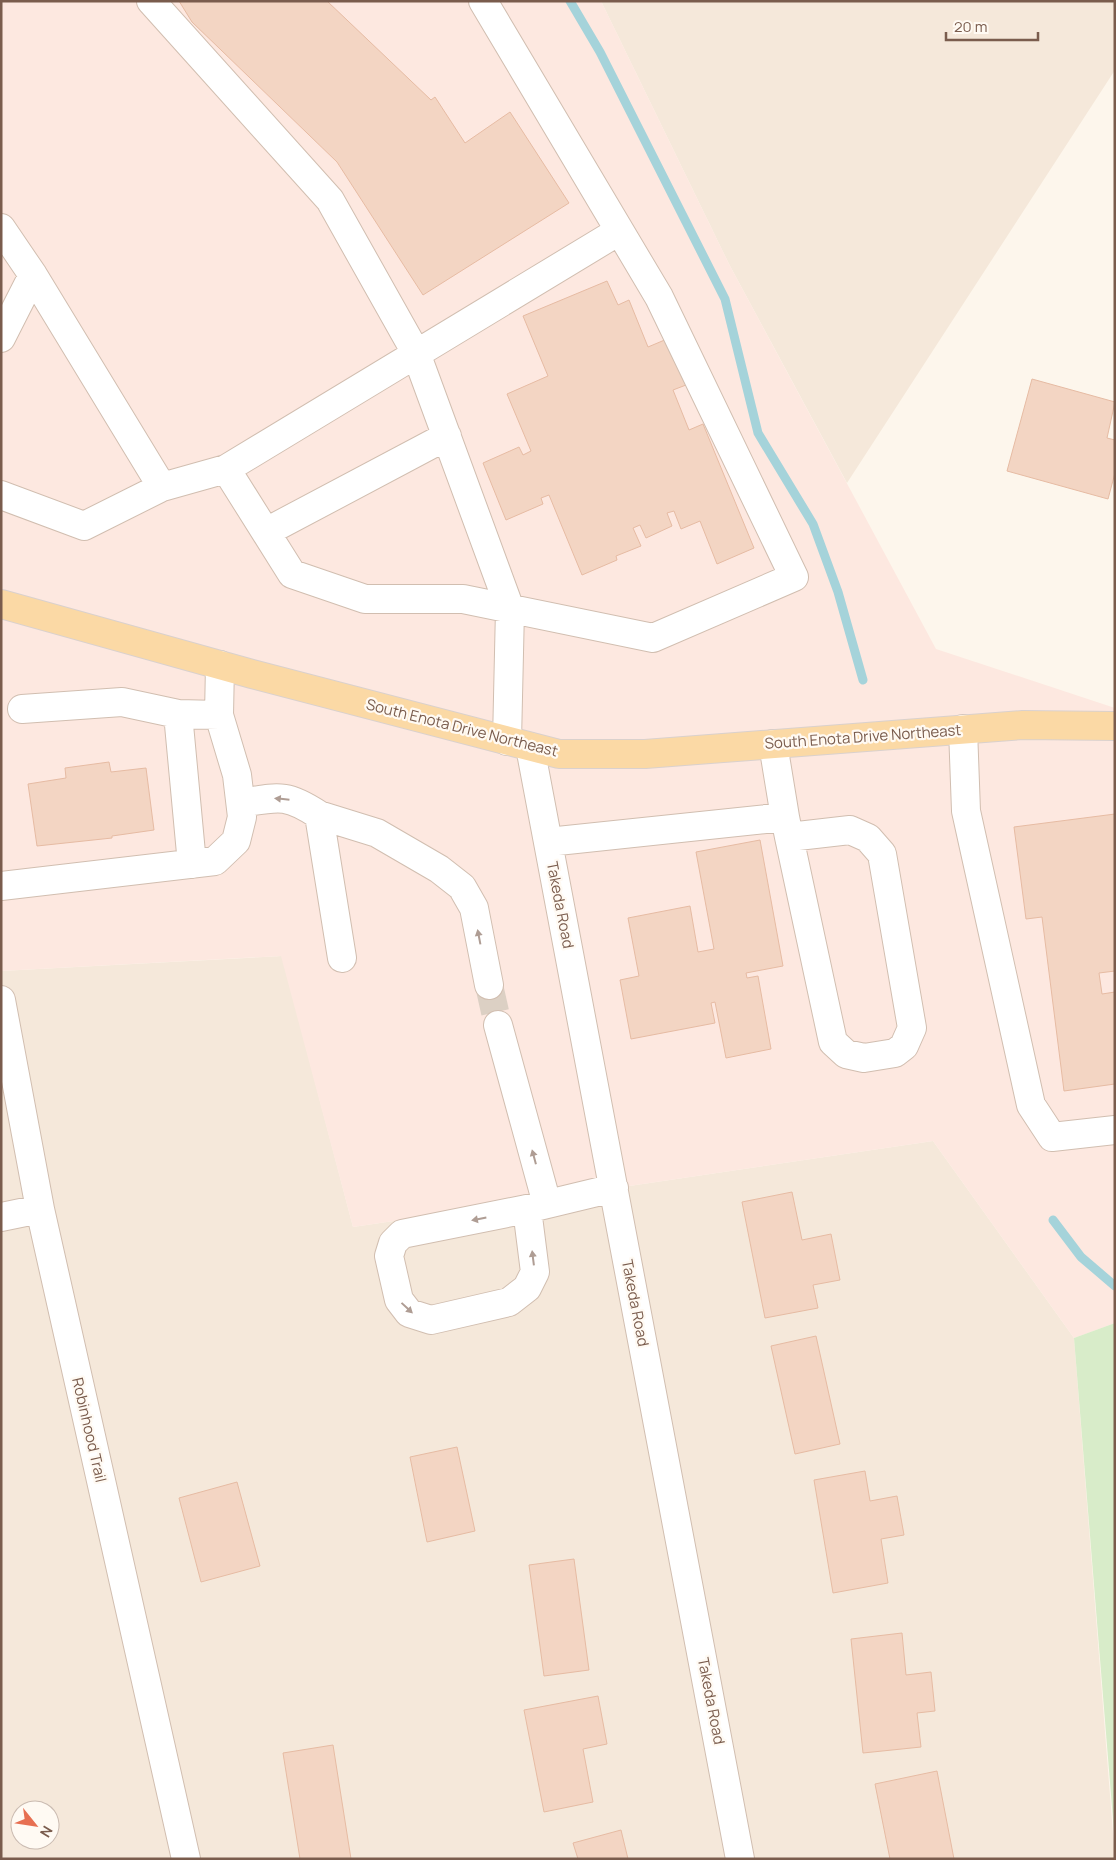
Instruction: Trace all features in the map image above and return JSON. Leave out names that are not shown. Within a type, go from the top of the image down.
[{"type":"main road","name":"South Enota Drive Northeast","points":[[1,604],[220,665],[559,754],[645,754],[1023,725],[1115,726]]},
{"type":"street","points":[[152,1],[330,200],[416,353],[510,608]]},
{"type":"street","points":[[226,469],[292,574],[365,599],[463,599],[653,638],[794,577],[659,297],[483,1]]},
{"type":"street","points":[[1,228],[33,275],[162,487]]},
{"type":"street","points":[[1,495],[84,526],[162,487],[226,469],[619,230]]},
{"type":"street","points":[[1,338],[33,275]]},
{"type":"street","points":[[266,532],[447,436]]},
{"type":"street","name":"Takeda Road","points":[[510,608],[519,744],[548,842],[740,1859]]},
{"type":"street","points":[[1,886],[215,861],[236,841],[242,817],[237,776],[219,715],[220,665]]},
{"type":"street","points":[[22,709],[122,702],[178,714],[219,715]]},
{"type":"street","points":[[178,714],[192,864]]},
{"type":"street","points":[[963,730],[966,811],[1031,1105],[1052,1137],[1115,1130]]},
{"type":"street","points":[[548,842],[787,827],[850,830],[868,838],[882,854],[912,1028],[904,1046],[895,1053],[864,1058],[846,1054],[833,1042],[787,827],[773,744]]},
{"type":"street","points":[[240,803],[277,798],[299,802],[320,815],[377,833],[439,869],[462,887],[474,908],[489,984]]},
{"type":"street","points":[[320,815],[342,958]]},
{"type":"street","name":"Robinhood Trail","points":[[1,1000],[40,1209],[186,1859]]},
{"type":"street","points":[[498,1025],[537,1207],[535,1272],[527,1288],[509,1302],[432,1320],[409,1313],[399,1300],[389,1256],[393,1243],[402,1234],[537,1207],[614,1188]]},
{"type":"street","points":[[1,1217],[40,1209]]},
{"type":"shaded area","points":[[1,1],[601,1],[729,264],[936,649],[1115,708],[1115,1323],[1074,1338],[933,1141],[353,1227],[281,956],[1,971]]},
{"type":"shaded area","points":[[601,1],[1115,1],[1115,70],[847,483],[729,264]]},
{"type":"shaded area","points":[[282,956],[353,1227],[933,1141],[1074,1338],[1115,1859],[1,1859],[1,971]]},
{"type":"green space","points":[[1115,1323],[1115,1844],[1074,1338]]},
{"type":"building","points":[[179,1],[327,1],[431,100],[435,97],[465,143],[510,112],[569,203],[423,295],[337,162],[192,22]]},
{"type":"building","points":[[607,281],[618,305],[629,300],[648,347],[667,339],[686,385],[673,390],[689,430],[703,424],[754,548],[717,564],[700,521],[681,529],[674,511],[667,513],[672,526],[646,538],[640,525],[633,528],[641,546],[616,556],[617,560],[582,575],[549,495],[541,498],[543,504],[506,520],[483,463],[519,447],[523,455],[531,451],[507,394],[548,376],[523,316]]},
{"type":"building","points":[[1032,379],[1115,402],[1107,438],[1115,440],[1115,473],[1108,499],[1007,471]]},
{"type":"building","points":[[109,762],[111,772],[146,768],[154,830],[112,836],[112,838],[37,846],[28,784],[66,778],[65,768]]},
{"type":"building","points":[[1115,814],[1115,971],[1099,973],[1102,994],[1115,992],[1115,1084],[1064,1091],[1042,917],[1026,919],[1014,827]]},
{"type":"building","points":[[760,840],[783,966],[746,973],[747,978],[758,976],[771,1049],[726,1058],[715,1002],[711,1003],[715,1023],[631,1039],[620,980],[639,976],[628,918],[690,906],[698,952],[714,949],[696,852]]},
{"type":"building","points":[[792,1192],[802,1240],[831,1234],[840,1280],[813,1285],[818,1308],[765,1318],[742,1202]]},
{"type":"building","points":[[816,1336],[840,1444],[795,1454],[771,1346]]},
{"type":"building","points":[[457,1447],[475,1531],[427,1542],[410,1457]]},
{"type":"building","points":[[865,1471],[870,1501],[897,1496],[904,1535],[881,1539],[888,1583],[833,1593],[814,1480]]},
{"type":"building","points":[[237,1482],[260,1566],[201,1582],[179,1498]]},
{"type":"building","points":[[574,1559],[589,1670],[544,1676],[529,1565]]},
{"type":"building","points":[[902,1633],[906,1675],[931,1672],[935,1711],[917,1713],[921,1747],[863,1753],[851,1639]]},
{"type":"building","points":[[598,1696],[607,1744],[583,1749],[593,1802],[544,1812],[524,1710]]},
{"type":"building","points":[[333,1745],[351,1859],[300,1859],[283,1753]]},
{"type":"building","points":[[937,1771],[954,1859],[890,1859],[875,1784]]},
{"type":"building","points":[[621,1830],[628,1859],[578,1859],[573,1843]]},
{"type":"waterway","points":[[570,1],[600,52],[725,299],[758,433],[813,524],[838,592],[863,680]]},
{"type":"waterway","points":[[1053,1220],[1081,1257],[1115,1286]]},
{"type":"tunnel","points":[[489,985],[498,1025]]}]
